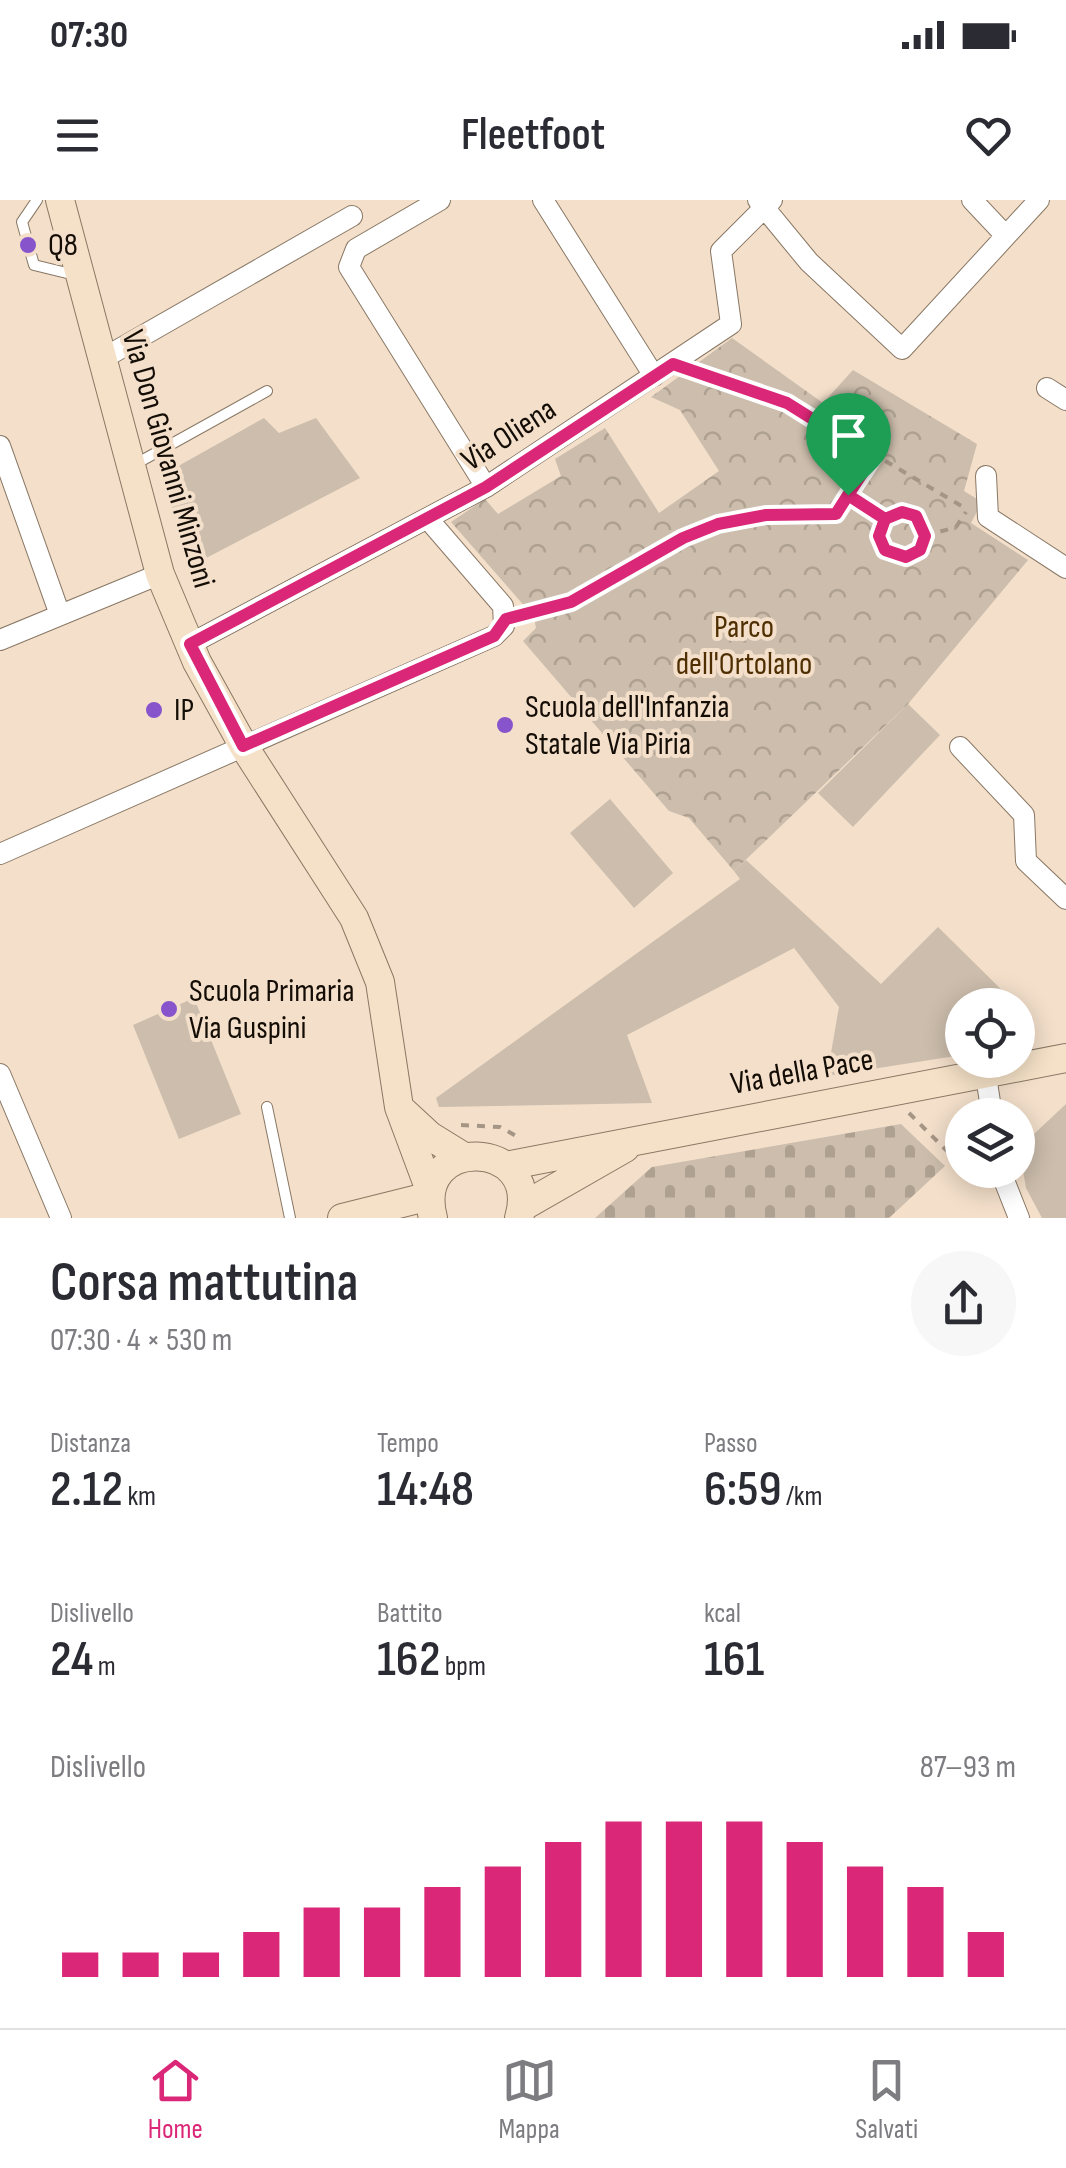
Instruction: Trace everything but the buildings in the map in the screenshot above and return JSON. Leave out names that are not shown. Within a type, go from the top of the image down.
[{"type":"street","name":"Via Don Giovanni Minzoni","points":[[60,200],[160,574],[190,644],[243,746],[354,918],[380,982],[399,1107],[432,1202]]},
{"type":"street","points":[[440,200],[368,241],[349,260],[351,274],[486,487]]},
{"type":"street","points":[[542,200],[654,376]]},
{"type":"street","points":[[972,200],[1005,235]]},
{"type":"street","points":[[765,202],[809,262],[902,349],[1038,200]]},
{"type":"street","name":"Via Oliena","points":[[190,644],[486,487],[730,324],[721,252],[765,202]]},
{"type":"street","points":[[102,359],[347,208],[368,241]]},
{"type":"street","points":[[1048,388],[1066,400]]},
{"type":"street","points":[[0,446],[60,615]]},
{"type":"street","points":[[986,476],[978,513],[1066,568]]},
{"type":"street","points":[[0,854],[494,636],[505,623],[502,606],[428,519]]},
{"type":"street","points":[[0,640],[160,574]]},
{"type":"street","points":[[960,747],[1024,815],[1026,860],[1066,899]]},
{"type":"street","name":"Via della Pace","points":[[1035,1065],[1066,1058]]},
{"type":"street","points":[[0,1074],[61,1218]]},
{"type":"street","name":"Via della Pace","points":[[506,1166],[632,1143],[670,1131],[975,1078]]},
{"type":"street","points":[[399,1107],[430,1136],[464,1157],[493,1158],[506,1166],[522,1191],[520,1212]]},
{"type":"street","name":"Via della Pace","points":[[520,1212],[632,1143]]},
{"type":"street","points":[[342,1218],[432,1202],[439,1173],[464,1157]]},
{"type":"street","points":[[1007,1188],[1018,1218]]},
{"type":"lane","points":[[37,200],[22,222],[34,265],[80,277]]},
{"type":"lane","points":[[131,467],[267,391]]},
{"type":"lane","points":[[267,1108],[290,1218]]},
{"type":"path","points":[[673,364],[787,403],[873,457],[978,513],[956,527],[925,536],[914,554],[891,555],[879,536],[885,519],[894,512],[910,512],[921,522],[925,536]]},
{"type":"path","points":[[505,623],[571,602],[683,538],[718,524],[766,515],[836,514],[873,457]]},
{"type":"path","points":[[848,495],[885,519]]},
{"type":"path","points":[[907,1110],[945,1149]]},
{"type":"green space","name":"Parco dell'Ortolano","points":[[732,338],[823,403],[853,370],[977,444],[964,491],[982,502],[971,523],[1028,560],[908,704],[734,871],[689,818],[669,811],[523,641],[536,628],[534,617],[451,522],[485,499],[498,514],[561,476],[555,459],[605,428],[659,513],[719,471],[680,410],[651,397]]},
{"type":"green space","points":[[264,418],[279,433],[316,418],[360,478],[187,568],[164,474]]},
{"type":"green space","points":[[908,704],[940,735],[853,827],[818,793]]},
{"type":"green space","points":[[610,799],[673,873],[634,908],[570,833]]},
{"type":"green space","points":[[746,860],[881,984],[938,927],[1000,988],[945,988],[945,1058],[827,1076],[839,1007],[794,948],[627,1035],[652,1103],[439,1107],[436,1098],[740,879],[734,871]]},
{"type":"green space","points":[[194,998],[241,1114],[179,1139],[133,1025]]},
{"type":"green space","points":[[1066,1104],[1066,1218],[1042,1218],[1026,1188],[1035,1188],[1035,1133]]},
{"type":"green space","points":[[901,1124],[945,1166],[889,1218],[595,1218],[652,1167]]},
{"type":"place","name":"Q8","points":[[28,245]]},
{"type":"place","name":"IP","points":[[154,710]]},
{"type":"place","name":"Scuola dell'Infanzia Statale Via Piria","points":[[505,725]]},
{"type":"place","name":"Scuola Primaria Via Guspini","points":[[169,1009]]},
{"type":"route","points":[[848,495],[836,514],[766,515],[718,524],[683,538],[571,602],[506,619],[494,636],[243,746],[190,644],[486,487],[673,364],[787,403],[873,457],[848,495],[885,519],[879,536],[891,555],[906,557],[920,550],[925,536],[916,516],[894,512],[885,519],[867,506],[848,495]]}]
